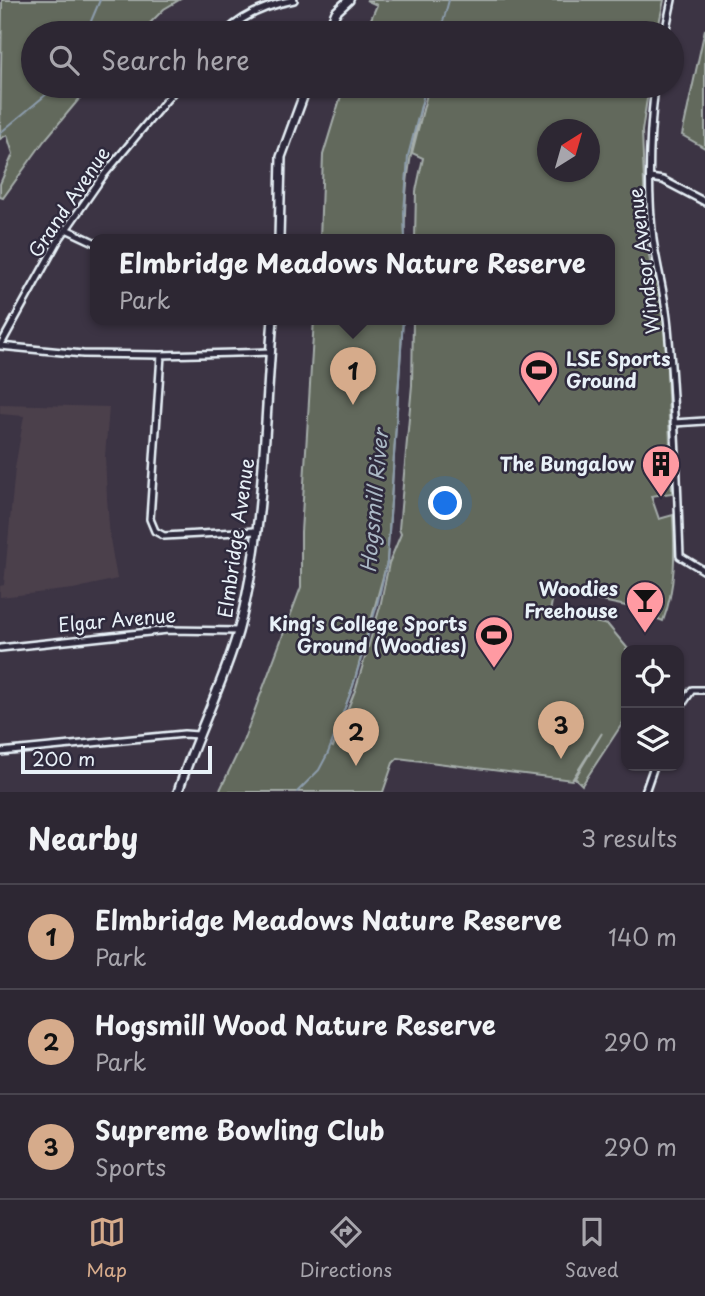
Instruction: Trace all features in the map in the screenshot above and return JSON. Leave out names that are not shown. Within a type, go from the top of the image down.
[{"type":"street","points":[[241,21],[271,5],[294,0]]},
{"type":"street","points":[[336,0],[347,2]]},
{"type":"street","points":[[668,21],[672,0]]},
{"type":"street","points":[[332,21],[336,12],[347,2]]},
{"type":"street","name":"Grand Avenue","points":[[0,346],[66,229],[103,176],[168,98]]},
{"type":"street","points":[[279,234],[281,157],[303,98]]},
{"type":"street","name":"Windsor Avenue","points":[[654,98],[649,138],[653,237],[668,325],[682,559],[705,571]]},
{"type":"street","points":[[650,178],[663,180],[705,202]]},
{"type":"street","points":[[66,229],[90,240]]},
{"type":"street","name":"Elmbridge Avenue","points":[[178,792],[226,669],[246,597],[265,447],[272,325]]},
{"type":"street","points":[[0,346],[83,354],[270,352]]},
{"type":"street","points":[[162,355],[150,519],[155,531],[164,536],[256,531]]},
{"type":"street","points":[[674,423],[705,421]]},
{"type":"street","name":"Elgar Avenue","points":[[0,648],[168,630],[238,631]]},
{"type":"street","points":[[680,708],[692,690],[705,690]]},
{"type":"street","points":[[0,752],[184,734],[198,735]]},
{"type":"street","points":[[645,792],[652,771]]},
{"type":"shaded area","points":[[0,404],[109,407],[105,456],[110,539],[117,579],[73,589],[0,597],[0,586],[4,585],[15,468],[24,416],[0,414]]},
{"type":"green space","points":[[2,0],[179,0],[164,9],[152,21],[21,21],[21,98],[80,98],[44,141],[3,198],[0,197],[0,184],[13,154],[7,135],[0,139]]},
{"type":"green space","points":[[366,0],[664,0],[660,21],[370,21],[377,5]]},
{"type":"green space","points":[[705,29],[705,148],[682,135]]},
{"type":"green space","points":[[340,98],[423,98],[407,180],[405,234],[320,234],[323,155]]},
{"type":"green space","points":[[426,98],[647,98],[642,131],[646,236],[662,301],[672,493],[651,496],[659,519],[673,515],[674,542],[674,569],[663,621],[626,606],[554,591],[550,612],[608,625],[625,645],[621,645],[621,726],[582,785],[575,778],[602,733],[572,780],[398,758],[393,763],[383,792],[219,792],[242,744],[301,587],[301,532],[314,325],[403,325],[387,562],[353,686],[331,746],[333,747],[356,688],[380,607],[389,563],[401,534],[399,529],[412,385],[413,325],[615,325],[615,234],[415,234],[416,191],[423,158],[412,153]]},
{"type":"waterway","points":[[91,21],[100,0]]},
{"type":"waterway","name":"Hogsmill River","points":[[443,21],[449,0]]},
{"type":"waterway","points":[[0,133],[42,98]]},
{"type":"waterway","name":"Hogsmill River","points":[[405,234],[408,156],[423,98]]},
{"type":"waterway","name":"Hogsmill River","points":[[297,792],[319,770],[328,753],[353,686],[387,562],[403,325]]},
{"type":"place","name":"LSE Sports Ground","points":[[539,404]]},
{"type":"place","name":"Elmbridge Meadows Nature Reserve","points":[[353,405]]},
{"type":"place","name":"The Bungalow","points":[[661,498]]},
{"type":"place","name":"Woodies Freehouse","points":[[645,634]]},
{"type":"place","name":"King's College Sports Ground (Woodies)","points":[[494,669]]},
{"type":"place","name":"Supreme Bowling Club","points":[[561,759]]},
{"type":"place","name":"Hogsmill Wood Nature Reserve","points":[[356,766]]}]
